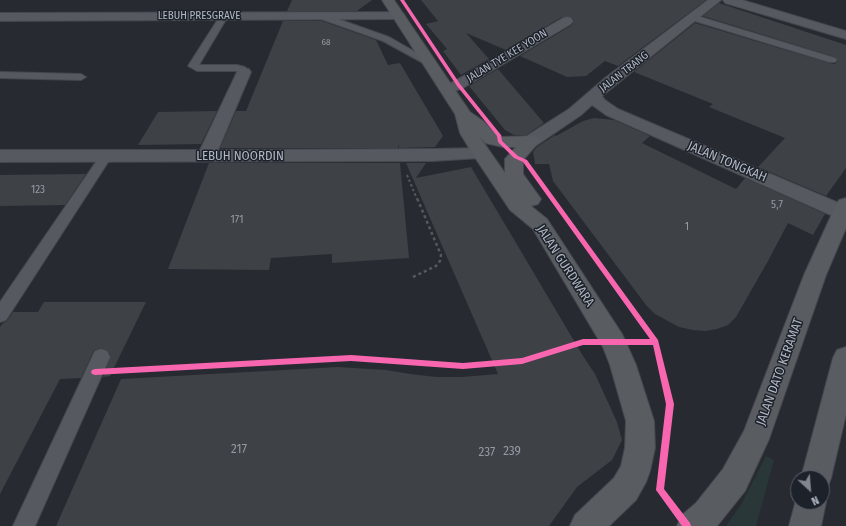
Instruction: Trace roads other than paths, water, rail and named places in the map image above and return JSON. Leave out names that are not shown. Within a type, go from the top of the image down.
[{"type":"main road","name":"JALAN GURDWARA","points":[[388,0],[463,114],[468,133],[481,153],[517,205],[540,224],[612,342],[623,365],[640,421],[640,448],[635,472],[624,489],[586,526]]},
{"type":"main road","points":[[463,114],[491,139],[503,142],[531,141]]},
{"type":"main road","points":[[531,141],[514,159],[513,167],[514,175],[532,202],[540,224]]},
{"type":"main road","name":"JALAN DATO KERAMAT","points":[[693,526],[707,514],[734,480],[755,439],[815,275],[844,208]]},
{"type":"main road","points":[[818,470],[845,366]]},
{"type":"main road","points":[[804,526],[808,510]]},
{"type":"street","name":"JALAN TRANG","points":[[531,141],[575,112],[610,81],[715,0]]},
{"type":"street","points":[[729,0],[846,35]]},
{"type":"street","name":"LEBUH PRESGRAVE","points":[[0,17],[399,16]]},
{"type":"street","name":"JALAN TYE KEE YOON","points":[[447,89],[458,86],[567,21]]},
{"type":"street","points":[[206,156],[244,72]]},
{"type":"street","name":"JALAN TONGKAH","points":[[594,95],[599,103],[612,112],[844,208]]},
{"type":"street","name":"JALAN TONGKAH","points":[[575,112],[594,110],[612,112]]},
{"type":"street","name":"LEBUH NOORDIN","points":[[0,156],[405,155],[481,153]]},
{"type":"lane","points":[[224,16],[193,66],[197,68],[236,68],[242,69],[244,72]]},
{"type":"lane","points":[[321,16],[386,39],[428,62]]},
{"type":"lane","points":[[691,17],[832,60]]},
{"type":"lane","points":[[0,75],[81,77]]},
{"type":"lane","points":[[0,315],[106,156]]},
{"type":"lane","points":[[24,526],[101,357]]}]
